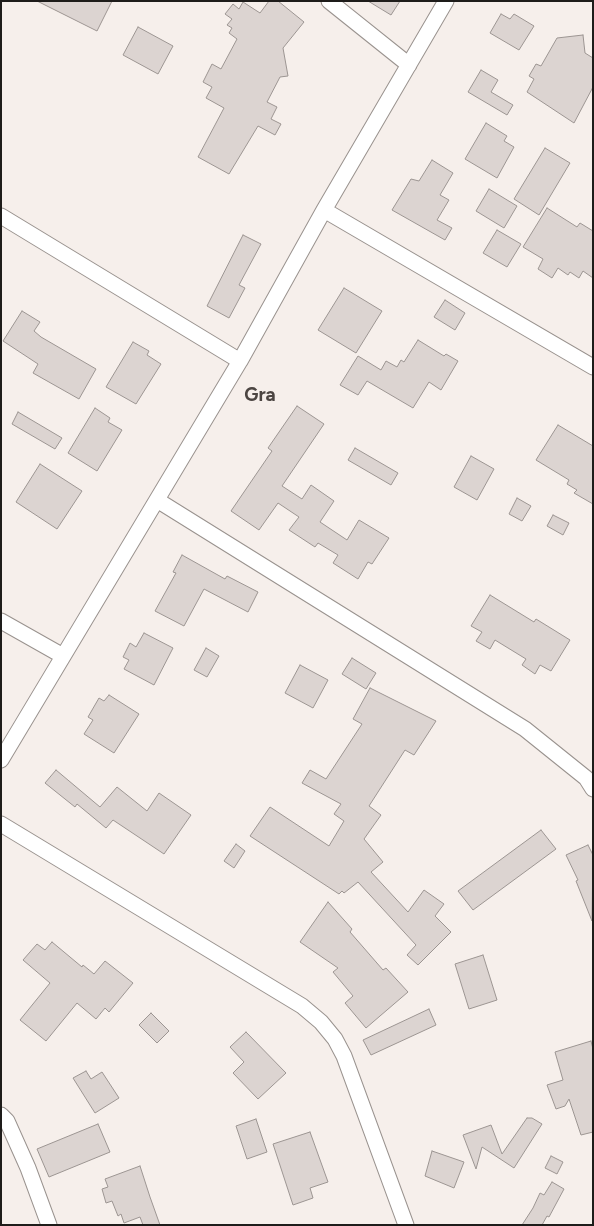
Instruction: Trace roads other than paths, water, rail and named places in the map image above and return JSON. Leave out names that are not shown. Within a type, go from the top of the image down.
[{"type":"street","points":[[329,1],[409,64]]},
{"type":"street","points":[[1,760],[240,361],[324,210],[446,1]]},
{"type":"street","points":[[324,210],[593,367]]},
{"type":"street","points":[[1,216],[240,361]]},
{"type":"street","points":[[157,500],[525,730],[586,778],[593,789]]},
{"type":"street","points":[[1,621],[63,656]]},
{"type":"street","points":[[1,824],[302,1006],[321,1022],[335,1040],[344,1056],[406,1225]]},
{"type":"street","points":[[1,1115],[7,1121],[28,1168],[49,1225]]},
{"type":"district","name":"Gra","points":[[260,395]]}]
